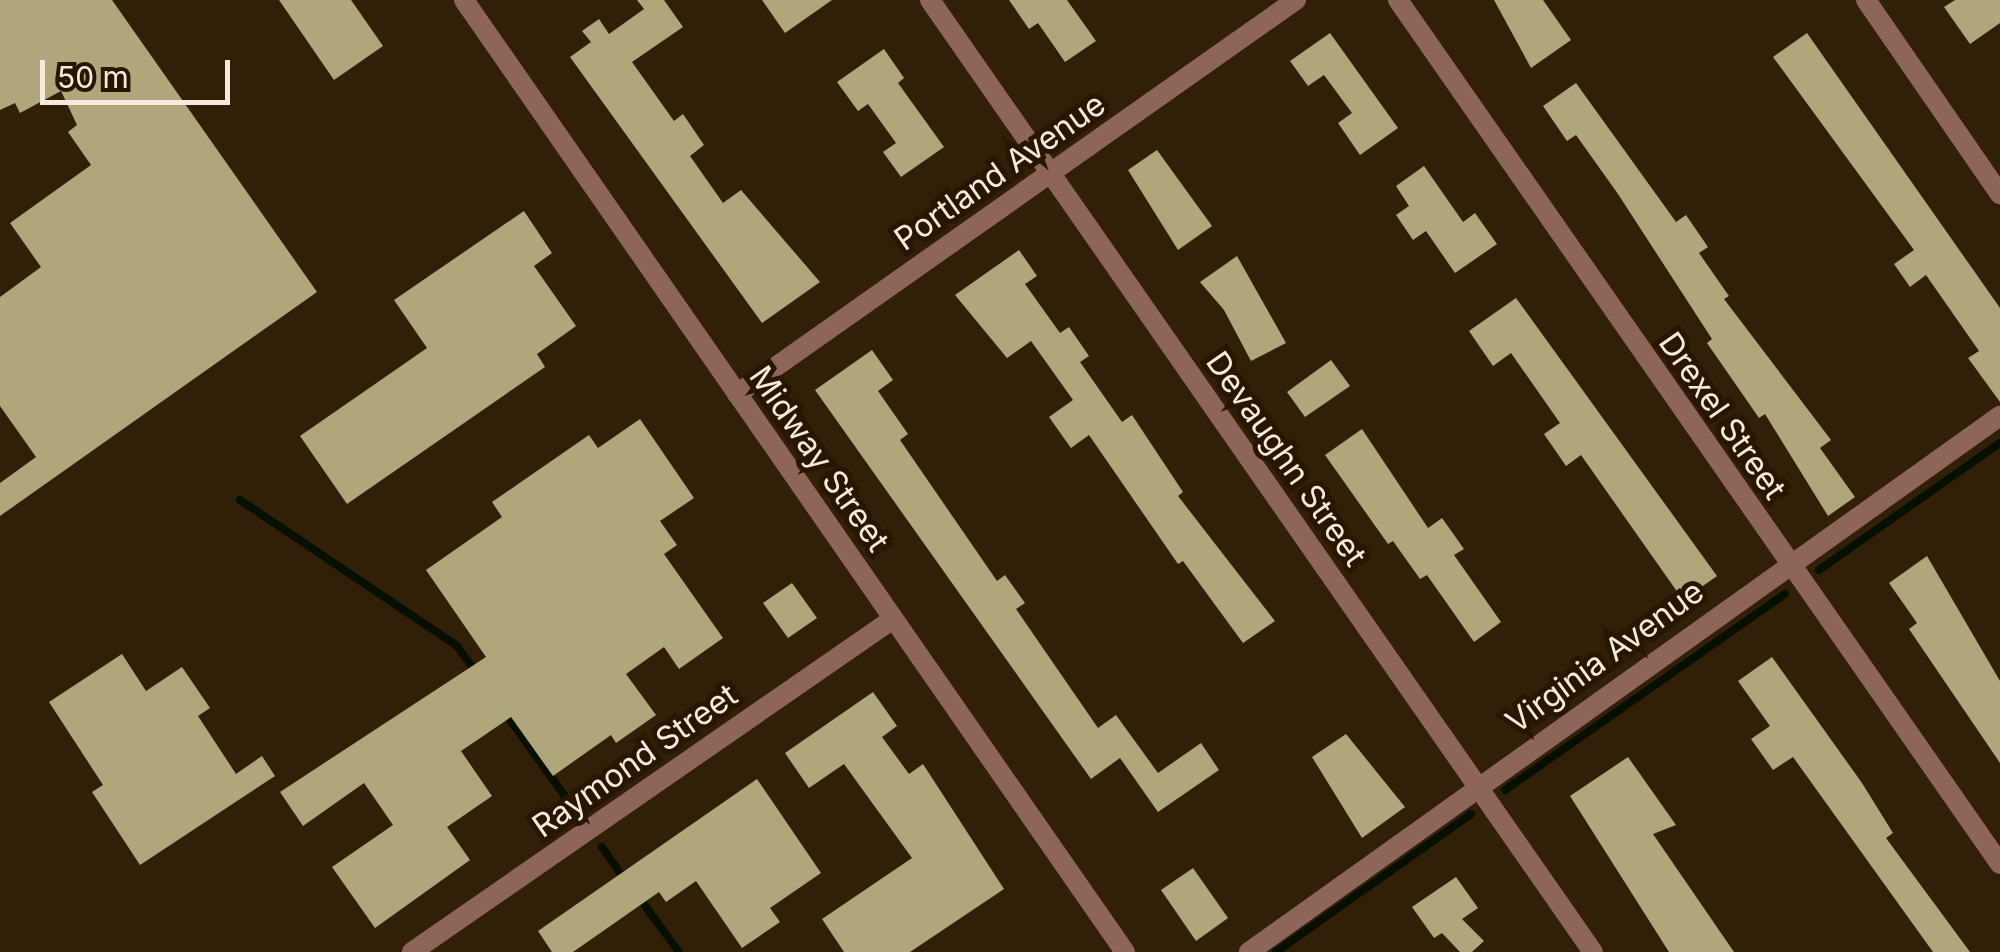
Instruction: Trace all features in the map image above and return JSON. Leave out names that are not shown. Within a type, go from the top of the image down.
[{"type":"street","name":"Midway Street","points":[[464,0],[1124,952]]},
{"type":"street","name":"Devaughn Street","points":[[930,0],[1593,952]]},
{"type":"street","name":"Portland Avenue","points":[[737,394],[1296,0]]},
{"type":"street","name":"Drexel Street","points":[[1398,0],[2000,864]]},
{"type":"street","points":[[1866,0],[2000,194]]},
{"type":"street","name":"Virginia Avenue","points":[[1249,952],[2000,416]]},
{"type":"street","name":"Raymond Street","points":[[412,952],[893,619]]},
{"type":"building","points":[[0,0],[112,0],[317,292],[0,516],[0,483],[36,457],[0,406],[0,297],[41,267],[10,223],[91,165],[68,132],[77,125],[61,91],[20,113],[15,103],[0,110]]},
{"type":"building","points":[[279,0],[351,0],[383,46],[334,80]]},
{"type":"building","points":[[637,0],[664,0],[683,27],[632,62],[674,121],[683,114],[704,145],[690,156],[723,203],[741,190],[820,282],[762,323],[570,57],[591,42],[582,31],[599,19],[609,34],[644,9]]},
{"type":"building","points":[[762,0],[832,0],[785,33]]},
{"type":"building","points":[[1009,0],[1067,0],[1096,41],[1065,62],[1038,23],[1029,29]]},
{"type":"building","points":[[1494,0],[1543,0],[1571,40],[1531,68]]},
{"type":"building","points":[[1955,0],[2000,0],[2000,23],[1970,44],[1944,7]]},
{"type":"building","points":[[1330,33],[1398,128],[1360,155],[1338,123],[1352,113],[1324,75],[1308,86],[1290,61]]},
{"type":"building","points":[[1807,33],[2000,308],[2000,402],[1968,358],[1979,351],[1926,275],[1910,287],[1894,264],[1914,250],[1773,57]]},
{"type":"building","points":[[884,49],[904,78],[898,83],[944,147],[901,177],[883,152],[896,143],[868,104],[858,111],[837,82]]},
{"type":"building","points":[[1576,83],[1676,222],[1686,215],[1708,247],[1699,253],[1729,296],[1724,299],[1831,440],[1820,448],[1855,497],[1828,516],[1765,414],[1759,418],[1707,343],[1712,339],[1618,194],[1576,135],[1567,141],[1543,106]]},
{"type":"building","points":[[1157,150],[1212,226],[1178,250],[1128,170]]},
{"type":"building","points":[[1424,166],[1463,222],[1475,213],[1497,244],[1455,273],[1426,231],[1413,240],[1396,215],[1409,206],[1396,186]]},
{"type":"building","points":[[524,211],[552,253],[534,266],[576,326],[537,354],[545,367],[347,504],[300,436],[427,348],[394,300]]},
{"type":"building","points":[[1019,250],[1037,276],[1025,284],[1060,333],[1069,327],[1089,356],[1080,362],[1122,422],[1132,415],[1183,492],[1178,496],[1275,621],[1243,643],[1183,561],[1178,564],[1089,435],[1071,448],[1049,417],[1073,400],[1031,341],[1007,358],[955,295]]},
{"type":"building","points":[[1237,256],[1286,343],[1251,361],[1224,310],[1200,282]]},
{"type":"building","points":[[1516,298],[1717,576],[1683,600],[1581,455],[1566,466],[1544,434],[1560,423],[1511,353],[1493,366],[1469,331]]},
{"type":"building","points":[[872,350],[893,380],[878,391],[908,434],[900,440],[997,581],[1005,575],[1025,603],[1016,609],[1098,728],[1116,715],[1158,773],[1201,743],[1219,770],[1158,812],[1120,758],[1091,779],[815,390]]},
{"type":"building","points":[[1331,360],[1350,386],[1305,417],[1287,392]]},
{"type":"building","points":[[640,419],[694,498],[660,521],[677,545],[664,554],[723,638],[679,669],[664,647],[626,674],[656,715],[616,743],[611,735],[553,776],[511,717],[461,751],[492,796],[447,827],[470,860],[375,928],[332,867],[393,825],[364,783],[303,826],[280,792],[486,657],[426,570],[502,517],[492,502],[589,435],[598,448]]},
{"type":"building","points":[[1362,429],[1428,528],[1442,518],[1464,549],[1454,555],[1501,622],[1474,642],[1427,575],[1420,579],[1393,541],[1388,544],[1325,455]]},
{"type":"building","points":[[1927,556],[2000,681],[2000,763],[1909,629],[1917,623],[1889,583]]},
{"type":"building","points":[[792,583],[817,618],[788,638],[763,603]]},
{"type":"building","points":[[122,654],[146,691],[182,667],[210,708],[198,716],[236,774],[262,756],[275,776],[140,865],[92,792],[103,785],[49,702]]},
{"type":"building","points":[[1772,657],[1862,783],[1893,833],[1886,838],[1970,952],[1933,952],[1793,757],[1773,770],[1751,739],[1770,726],[1738,681]]},
{"type":"building","points":[[873,692],[897,726],[882,737],[909,774],[923,764],[1004,889],[910,952],[844,952],[822,919],[912,858],[844,764],[809,788],[785,753]]},
{"type":"building","points":[[1346,734],[1405,807],[1362,838],[1312,757]]},
{"type":"building","points":[[1628,757],[1676,825],[1653,834],[1734,952],[1669,952],[1570,796]]},
{"type":"building","points":[[757,779],[821,873],[770,908],[780,922],[742,948],[696,881],[666,902],[659,892],[573,952],[552,952],[538,931]]},
{"type":"building","points":[[1193,868],[1228,918],[1196,941],[1161,890]]},
{"type":"building","points":[[1456,877],[1478,908],[1462,919],[1484,941],[1472,952],[1460,952],[1442,933],[1434,938],[1412,907]]},
{"type":"waterway","points":[[1819,570],[2000,443]]},
{"type":"waterway","points":[[240,500],[457,646],[477,674]]},
{"type":"waterway","points":[[1505,790],[1785,594]]},
{"type":"waterway","points":[[506,714],[577,813]]},
{"type":"waterway","points":[[1276,952],[1471,814]]},
{"type":"waterway","points":[[602,847],[625,880]]},
{"type":"waterway","points":[[637,895],[679,952]]}]
